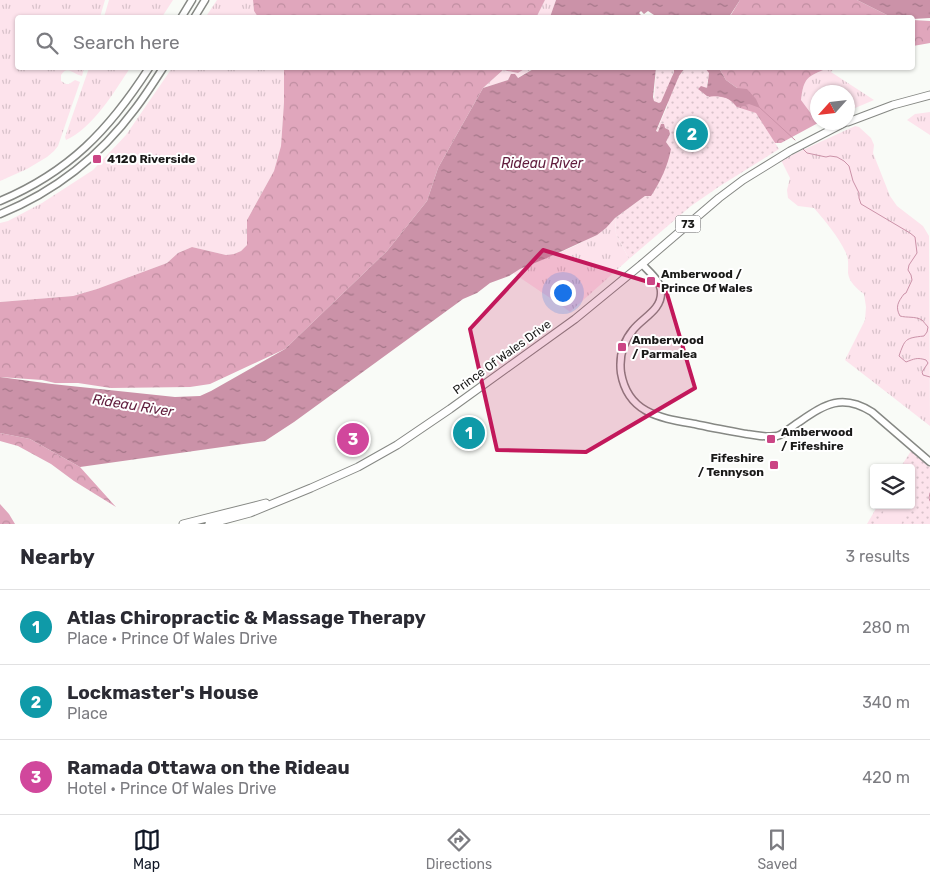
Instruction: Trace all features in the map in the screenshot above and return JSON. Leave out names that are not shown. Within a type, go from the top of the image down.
[{"type":"main road","name":"Prince Of Wales Drive","points":[[855,119],[893,105],[930,95]]},
{"type":"main road","name":"Prince Of Wales Drive","points":[[209,524],[250,513],[311,488],[358,467],[397,445],[575,319],[743,180],[790,151],[831,130]]},
{"type":"main road","name":"Prince Of Wales Drive","points":[[183,524],[279,501]]},
{"type":"street","points":[[183,15],[192,0]]},
{"type":"street","points":[[196,15],[205,0]]},
{"type":"street","points":[[0,201],[45,178],[81,151],[112,119],[148,70]]},
{"type":"street","points":[[0,214],[52,188],[94,156],[135,110],[162,70]]},
{"type":"street","points":[[642,264],[660,286],[660,301],[634,328],[626,340],[622,349],[620,368],[622,378],[630,395],[635,402],[650,413],[660,418],[768,437],[778,436],[786,432],[827,404],[845,403],[864,407],[872,412],[930,462]]},
{"type":"highlighted area","points":[[543,250],[665,287],[695,388],[586,452],[497,450],[470,329]]},
{"type":"green space","points":[[0,0],[105,0],[101,15],[15,15],[15,70],[68,70],[61,75],[61,81],[66,84],[75,80],[80,82],[58,146],[54,151],[27,169],[0,181]]},
{"type":"green space","points":[[109,0],[173,0],[163,15],[105,15]]},
{"type":"green space","points":[[217,0],[253,0],[254,11],[257,15],[207,15]]},
{"type":"green space","points":[[253,0],[545,0],[538,15],[257,15],[254,11]]},
{"type":"green space","points":[[545,0],[556,0],[551,15],[538,15]]},
{"type":"green space","points":[[740,0],[857,0],[887,15],[731,15]]},
{"type":"green space","points":[[915,20],[930,21],[930,43],[915,46]]},
{"type":"green space","points":[[68,70],[84,70],[82,76]]},
{"type":"green space","points":[[88,70],[129,70],[94,118],[76,134],[66,140],[65,137]]},
{"type":"green space","points":[[171,70],[284,70],[281,146],[274,171],[247,220],[247,245],[241,251],[226,255],[192,247],[178,253],[167,263],[73,296],[0,302],[0,223],[8,221],[42,203],[93,170],[126,135]]},
{"type":"green space","points":[[284,70],[503,70],[483,88],[438,168],[427,201],[387,251],[285,349],[210,384],[190,387],[111,388],[78,383],[55,383],[42,380],[0,377],[0,302],[73,296],[167,263],[178,253],[192,247],[226,255],[241,251],[247,245],[247,220],[274,171],[281,146]]},
{"type":"green space","points":[[503,70],[518,73],[523,70],[531,70],[517,78],[510,76],[508,80],[483,88]]},
{"type":"green space","points":[[503,70],[523,70],[518,73]]},
{"type":"green space","points":[[656,70],[674,70],[672,76],[679,76],[684,70],[707,70],[709,72],[707,81],[708,97],[717,96],[730,99],[737,107],[756,113],[779,149],[691,206],[629,259],[616,234],[615,218],[645,196],[671,149],[666,142],[670,134],[664,126],[656,132],[668,102],[659,103],[654,101]]},
{"type":"green space","points":[[720,70],[824,70],[811,76],[805,82],[802,92],[801,100],[810,112],[810,127],[781,143],[770,143],[697,88],[737,88],[726,80]]},
{"type":"green space","points":[[824,70],[833,70],[831,72],[851,85],[810,85],[810,112],[801,100],[805,82],[811,76]]},
{"type":"green space","points":[[855,88],[874,100],[855,108]]},
{"type":"green space","points":[[930,112],[930,135],[907,120],[915,114]]},
{"type":"green space","points":[[855,126],[859,127],[871,138],[874,145],[873,153],[890,196],[897,206],[923,226],[929,236],[930,426],[845,360],[865,320],[864,294],[856,288],[850,279],[846,253],[827,224],[814,208],[798,206],[788,198],[787,190],[790,178],[781,160],[846,130],[855,130]]},
{"type":"green space","points":[[615,218],[616,234],[629,259],[570,312],[513,273],[583,242]]},
{"type":"green space","points":[[0,433],[30,439],[80,467],[116,507],[51,464],[18,446],[0,441]]},
{"type":"green space","points":[[911,451],[930,467],[930,524],[867,524],[876,509],[915,509],[915,464],[903,464]]},
{"type":"green space","points":[[0,504],[9,514],[15,524],[0,524]]},
{"type":"green space","points":[[885,509],[900,509],[907,513],[901,524],[877,524]]},
{"type":"water","points":[[556,0],[740,0],[730,15],[654,15],[648,11],[644,14],[641,11],[639,13],[641,15],[551,15]]},
{"type":"water","points":[[857,0],[930,0],[930,18],[915,19],[915,15],[887,15]]},
{"type":"water","name":"Rideau River","points":[[532,70],[656,70],[653,97],[654,101],[659,103],[674,70],[684,70],[679,76],[656,131],[658,132],[661,124],[664,124],[665,128],[669,130],[670,134],[666,142],[671,149],[666,168],[651,196],[645,196],[615,218],[597,235],[490,283],[477,293],[463,299],[265,441],[80,467],[30,439],[0,433],[0,377],[175,397],[200,396],[285,349],[387,251],[427,201],[438,168],[483,88],[508,80],[511,74],[515,74],[518,78]]},
{"type":"water","points":[[707,70],[720,70],[726,80],[737,88],[747,89],[756,99],[760,108],[749,104],[737,107],[726,98],[707,96],[698,89],[701,86],[707,88],[709,73]]},
{"type":"waterway","points":[[759,107],[795,140]]},
{"type":"waterway","points":[[803,149],[807,153],[837,157],[844,161],[849,166],[861,204],[915,237],[917,253],[908,270],[912,280],[897,307],[900,316],[922,320],[928,327],[924,336],[907,340],[899,356],[906,362],[913,359],[926,360],[928,363],[922,372],[923,375],[930,377]]},
{"type":"waterway","points":[[930,493],[930,501]]},
{"type":"place","name":"Lockmaster's House","points":[[692,134]]},
{"type":"place","name":"4120 Riverside","points":[[97,159]]},
{"type":"place","name":"Amberwood / Prince Of Wales","points":[[651,281]]},
{"type":"place","name":"Amberwood / Parmalea","points":[[622,347]]},
{"type":"place","name":"Atlas Chiropractic & Massage Therapy","points":[[469,433]]},
{"type":"place","name":"Ramada Ottawa on the Rideau","points":[[353,439]]},
{"type":"place","name":"Amberwood / Fifeshire","points":[[771,439]]},
{"type":"place","name":"Fifeshire / Tennyson","points":[[774,465]]}]
